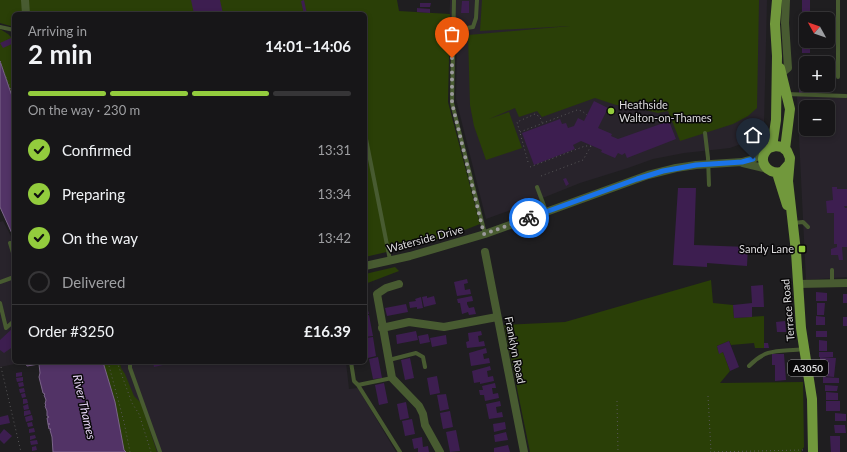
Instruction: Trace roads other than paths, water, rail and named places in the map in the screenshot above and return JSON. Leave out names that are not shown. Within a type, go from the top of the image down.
[{"type":"main road","points":[[769,150],[779,146],[785,149],[789,154],[789,164],[782,172],[772,171],[763,162],[769,150],[776,120],[777,0]]},
{"type":"main road","points":[[777,56],[790,109],[790,119],[785,149]]},
{"type":"main road","name":"Terrace Road","points":[[789,164],[788,181],[801,328],[812,399],[811,451]]},
{"type":"main road","name":"Terrace Road","points":[[772,171],[780,186],[791,219]]},
{"type":"street","points":[[25,0],[26,12]]},
{"type":"street","points":[[782,73],[788,68],[786,0]]},
{"type":"street","name":"Waterside Drive","points":[[367,266],[410,256],[484,234],[648,175],[676,168],[742,162],[753,159],[769,150]]},
{"type":"street","name":"Waterside Drive","points":[[742,162],[772,171]]},
{"type":"street","name":"Franklyn Road","points":[[485,252],[524,452]]},
{"type":"street","points":[[798,284],[847,283]]},
{"type":"street","points":[[399,284],[386,288],[377,294],[392,378],[419,406],[425,425],[440,452]]},
{"type":"street","points":[[382,328],[409,322],[444,327],[497,317]]},
{"type":"lane","points":[[454,0],[452,28],[452,103],[484,234]]},
{"type":"lane","points":[[452,28],[473,27],[476,18],[477,0]]},
{"type":"lane","points":[[838,0],[838,77]]},
{"type":"lane","points":[[0,26],[12,29]]},
{"type":"lane","points":[[776,96],[787,94],[846,96]]},
{"type":"lane","points":[[705,133],[709,185]]},
{"type":"lane","points":[[367,144],[390,260]]},
{"type":"lane","points":[[537,188],[546,211]]},
{"type":"lane","points":[[791,219],[803,222],[808,228]]},
{"type":"lane","points":[[10,243],[12,250]]},
{"type":"lane","points":[[832,270],[832,283]]},
{"type":"lane","points":[[0,282],[12,278]]},
{"type":"lane","points":[[0,303],[6,328],[12,323]]},
{"type":"lane","points":[[749,366],[757,357],[765,353],[804,349]]},
{"type":"lane","points":[[388,360],[416,353],[423,356],[425,367]]},
{"type":"lane","points":[[130,364],[130,368],[160,452]]},
{"type":"lane","points":[[351,364],[354,381],[400,452]]},
{"type":"lane","points":[[358,385],[392,378]]},
{"type":"water","points":[[0,61],[12,96],[12,234],[0,207]]},
{"type":"water","points":[[26,364],[39,364],[27,366]]},
{"type":"water","name":"River Thames","points":[[39,364],[104,364],[115,402],[124,450],[126,452],[53,452],[51,429],[49,429],[47,418],[49,417],[47,416],[45,406],[45,394],[43,393],[39,377]]},
{"type":"place","name":"Heathside Walton-on-Thames","points":[[611,111]]},
{"type":"place","name":"Sandy Lane","points":[[802,249]]}]
